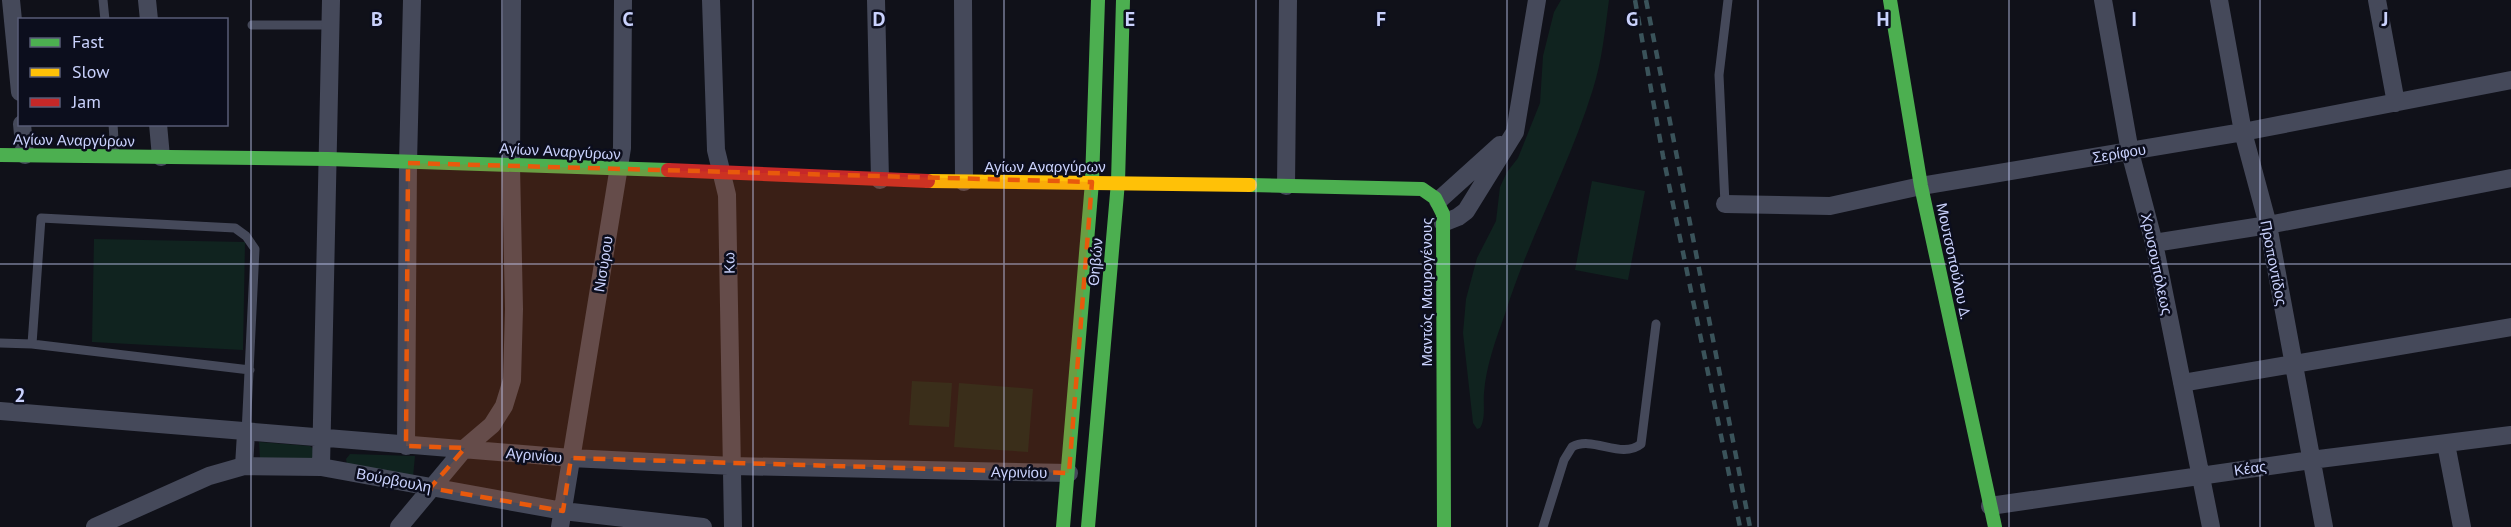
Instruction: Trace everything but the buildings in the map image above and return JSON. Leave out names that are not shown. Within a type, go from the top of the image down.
[{"type":"street","points":[[11,0],[18,72]]},
{"type":"street","points":[[147,0],[149,18]]},
{"type":"street","points":[[321,467],[331,0]]},
{"type":"street","points":[[405,446],[412,0]]},
{"type":"street","points":[[399,527],[465,448],[492,425],[504,406],[512,380],[514,309],[511,166],[512,0]]},
{"type":"street","name":"Νισύρου","points":[[562,519],[622,148],[623,0]]},
{"type":"street","name":"Κω","points":[[711,0],[716,150],[727,195],[733,527]]},
{"type":"street","points":[[876,0],[880,180]]},
{"type":"street","points":[[963,0],[964,182]]},
{"type":"street","name":"Θηβών","points":[[1064,527],[1092,182],[1098,0]]},
{"type":"street","name":"Θηβών","points":[[1088,527],[1118,182],[1123,0]]},
{"type":"street","points":[[1286,186],[1288,0]]},
{"type":"street","points":[[1443,224],[1466,211],[1515,132],[1537,0]]},
{"type":"street","name":"Μουτσοπούλου Δ.","points":[[1890,0],[1921,186],[1995,527]]},
{"type":"street","name":"Χρυσουπόλεως","points":[[2103,0],[2130,152],[2154,243],[2211,527]]},
{"type":"street","name":"Προποντίδος","points":[[2219,0],[2243,132],[2268,225],[2324,527]]},
{"type":"street","points":[[2377,0],[2396,103]]},
{"type":"street","name":"Σερίφου","points":[[1725,204],[1830,206],[1921,186],[2243,132],[2511,80]]},
{"type":"street","points":[[22,126],[25,155]]},
{"type":"street","points":[[158,126],[160,158]]},
{"type":"street","points":[[1438,201],[1515,132]]},
{"type":"street","name":"Αγίων Αναργύρων","points":[[0,155],[328,159],[619,171],[721,172],[880,180],[1118,182]]},
{"type":"street","points":[[2154,243],[2268,225],[2511,178]]},
{"type":"street","name":"Μαντώς Μαυρογένους","points":[[1118,182],[1422,189],[1438,201],[1443,214],[1444,527]]},
{"type":"street","points":[[2182,383],[2511,327]]},
{"type":"street","name":"Αγρινίου","points":[[0,411],[571,458],[733,466],[1069,473]]},
{"type":"street","points":[[244,466],[246,433]]},
{"type":"street","name":"Κέας","points":[[1990,506],[2311,460],[2511,435]]},
{"type":"street","points":[[2446,444],[2462,527]]},
{"type":"street","name":"Βούρβουλη","points":[[95,527],[209,476],[244,466],[321,467],[430,488],[562,519],[703,527]]},
{"type":"lane","points":[[103,0],[105,18]]},
{"type":"lane","points":[[1725,204],[1719,75],[1728,0]]},
{"type":"lane","points":[[252,25],[330,25]]},
{"type":"lane","points":[[113,126],[116,157]]},
{"type":"lane","points":[[32,344],[41,218],[236,228],[246,236],[255,249],[246,433]]},
{"type":"lane","points":[[1544,527],[1564,460],[1572,447],[1584,444],[1631,450],[1641,444],[1656,324]]},
{"type":"lane","points":[[0,343],[32,344],[250,370]]},
{"type":"highlighted area","points":[[408,163],[1092,182],[1069,473],[571,458],[563,511],[430,488],[465,448],[406,446]]},
{"type":"green space","points":[[1561,0],[1609,0],[1601,56],[1583,118],[1515,285],[1495,343],[1485,383],[1483,420],[1480,428],[1477,429],[1473,423],[1463,333],[1466,299],[1477,258],[1496,221],[1500,187],[1507,172],[1518,158],[1540,103],[1543,56],[1554,12]]},
{"type":"green space","points":[[1592,181],[1645,191],[1628,280],[1575,270]]},
{"type":"green space","points":[[94,239],[245,242],[243,350],[92,342]]},
{"type":"green space","points":[[912,381],[952,383],[949,427],[909,425]]},
{"type":"green space","points":[[959,383],[1033,389],[1028,452],[954,447]]},
{"type":"green space","points":[[259,442],[310,446],[316,451],[316,455],[311,459],[260,458]]},
{"type":"green space","points":[[350,454],[415,456],[413,477],[347,464],[346,459]]},
{"type":"railway","points":[[1635,0],[1663,156],[1740,527]]},
{"type":"railway","points":[[1646,0],[1750,527]]},
{"type":"traffic: fast","points":[[1063,527],[1092,182],[1098,0]]},
{"type":"traffic: fast","points":[[1088,527],[1118,182],[1123,0]]},
{"type":"traffic: fast","points":[[1890,0],[1921,186],[1995,527]]},
{"type":"traffic: fast","points":[[0,155],[328,159],[668,170]]},
{"type":"traffic: fast","points":[[1250,185],[1422,189],[1435,198],[1443,214],[1444,527]]},
{"type":"traffic: slow","points":[[928,181],[1250,185]]},
{"type":"traffic: jam","points":[[668,170],[928,181]]}]
